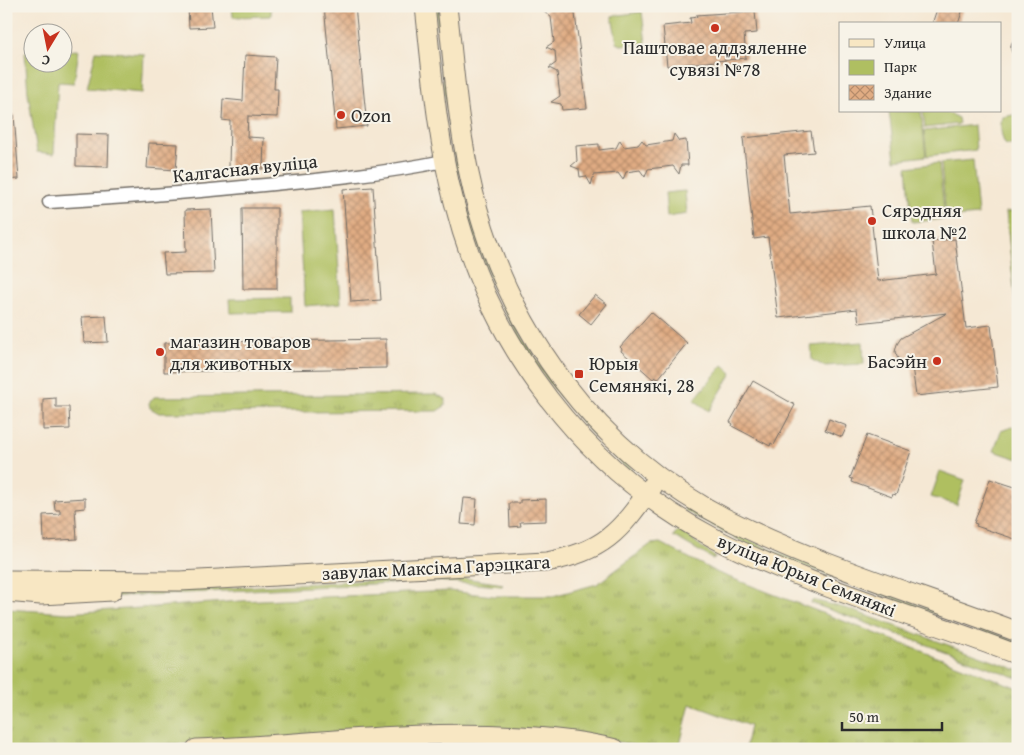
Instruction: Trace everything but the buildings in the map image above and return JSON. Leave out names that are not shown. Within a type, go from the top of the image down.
[{"type":"main road","name":"вуліца Юрыя Семянякі","points":[[425,6],[444,161],[454,204],[473,263],[490,305],[508,339],[528,371],[573,429],[603,460],[646,495],[691,525],[768,563],[1018,655]]},
{"type":"main road","name":"вуліца Юрыя Семянякі","points":[[448,6],[459,112],[470,176],[486,234],[510,297],[540,349],[578,402],[619,444],[658,476],[703,506],[766,537],[1018,632]]},
{"type":"main road","name":"завулак Максіма Гарэцкага","points":[[6,580],[180,581],[546,562],[573,557],[600,544],[616,532],[646,495],[658,476]]},
{"type":"main road","name":"завулак Максіма Гарэцкага","points":[[6,592],[71,594],[180,581]]},
{"type":"main road","points":[[196,749],[389,736],[482,734],[545,738],[615,749]]},
{"type":"street","name":"Калгасная вуліца","points":[[49,202],[134,197],[293,183],[400,170],[444,161]]},
{"type":"green space","points":[[232,6],[271,6],[271,16],[233,17]]},
{"type":"green space","points":[[435,6],[439,6],[445,76],[460,174],[457,174],[443,82]]},
{"type":"green space","points":[[642,12],[646,43],[621,45],[617,43],[612,16]]},
{"type":"green space","points":[[72,50],[79,50],[74,83],[58,82],[54,154],[37,152],[26,72],[72,72]]},
{"type":"green space","points":[[96,51],[144,54],[142,93],[87,88]]},
{"type":"green space","points":[[889,112],[921,112],[926,156],[895,160]]},
{"type":"green space","points":[[923,112],[946,112],[958,118],[959,124],[925,128]]},
{"type":"green space","points":[[1018,114],[1018,145],[1006,145],[1001,131],[1003,117]]},
{"type":"green space","points":[[974,125],[976,150],[927,156],[924,131]]},
{"type":"green space","points":[[973,160],[978,215],[946,218],[941,163]]},
{"type":"green space","points":[[939,163],[945,219],[912,222],[907,167]]},
{"type":"green space","points":[[459,183],[462,183],[488,265],[504,303],[524,339],[546,374],[571,407],[600,439],[632,468],[630,471],[569,408],[544,375],[522,341],[502,305],[486,267],[471,227]]},
{"type":"green space","points":[[685,191],[687,214],[667,217],[665,193]]},
{"type":"green space","points":[[335,209],[341,303],[305,306],[299,212]]},
{"type":"green space","points":[[1018,211],[1018,318],[1017,318],[1006,212]]},
{"type":"green space","points":[[290,298],[290,312],[230,313],[229,299]]},
{"type":"green space","points":[[863,342],[864,364],[824,366],[812,360],[811,346]]},
{"type":"green space","points":[[723,365],[732,373],[709,411],[694,400]]},
{"type":"green space","points":[[435,394],[446,399],[445,406],[437,411],[159,413],[150,408],[149,403],[154,397]]},
{"type":"green space","points":[[1018,425],[1018,459],[994,451],[1001,431]]},
{"type":"green space","points":[[940,471],[965,480],[957,505],[931,497]]},
{"type":"green space","points":[[686,507],[723,528],[774,551],[1018,642],[1018,645],[773,555],[745,543],[684,510]]},
{"type":"green space","points":[[679,529],[716,558],[713,559],[673,536]]},
{"type":"green space","points":[[660,543],[718,573],[1018,688],[1018,749],[745,749],[750,726],[690,704],[679,749],[651,749],[619,742],[225,741],[101,749],[6,749],[6,609],[68,613],[241,601],[449,591],[494,596],[553,596],[597,584],[651,544]]},
{"type":"green space","points":[[457,577],[503,584],[502,586],[434,581],[104,597],[106,594]]},
{"type":"green space","points":[[813,600],[848,609],[1018,670],[1018,678],[811,603]]},
{"type":"place","name":"Паштовае аддзяленне сувязі №78","points":[[715,28]]},
{"type":"place","name":"Ozon","points":[[341,115]]},
{"type":"place","name":"Сярэдняя школа №2","points":[[872,221]]},
{"type":"place","name":"магазин товаров для животных","points":[[160,352]]},
{"type":"place","name":"Басэйн","points":[[937,361]]},
{"type":"place","name":"Юрыя Семянякі, 28","points":[[579,374]]}]
